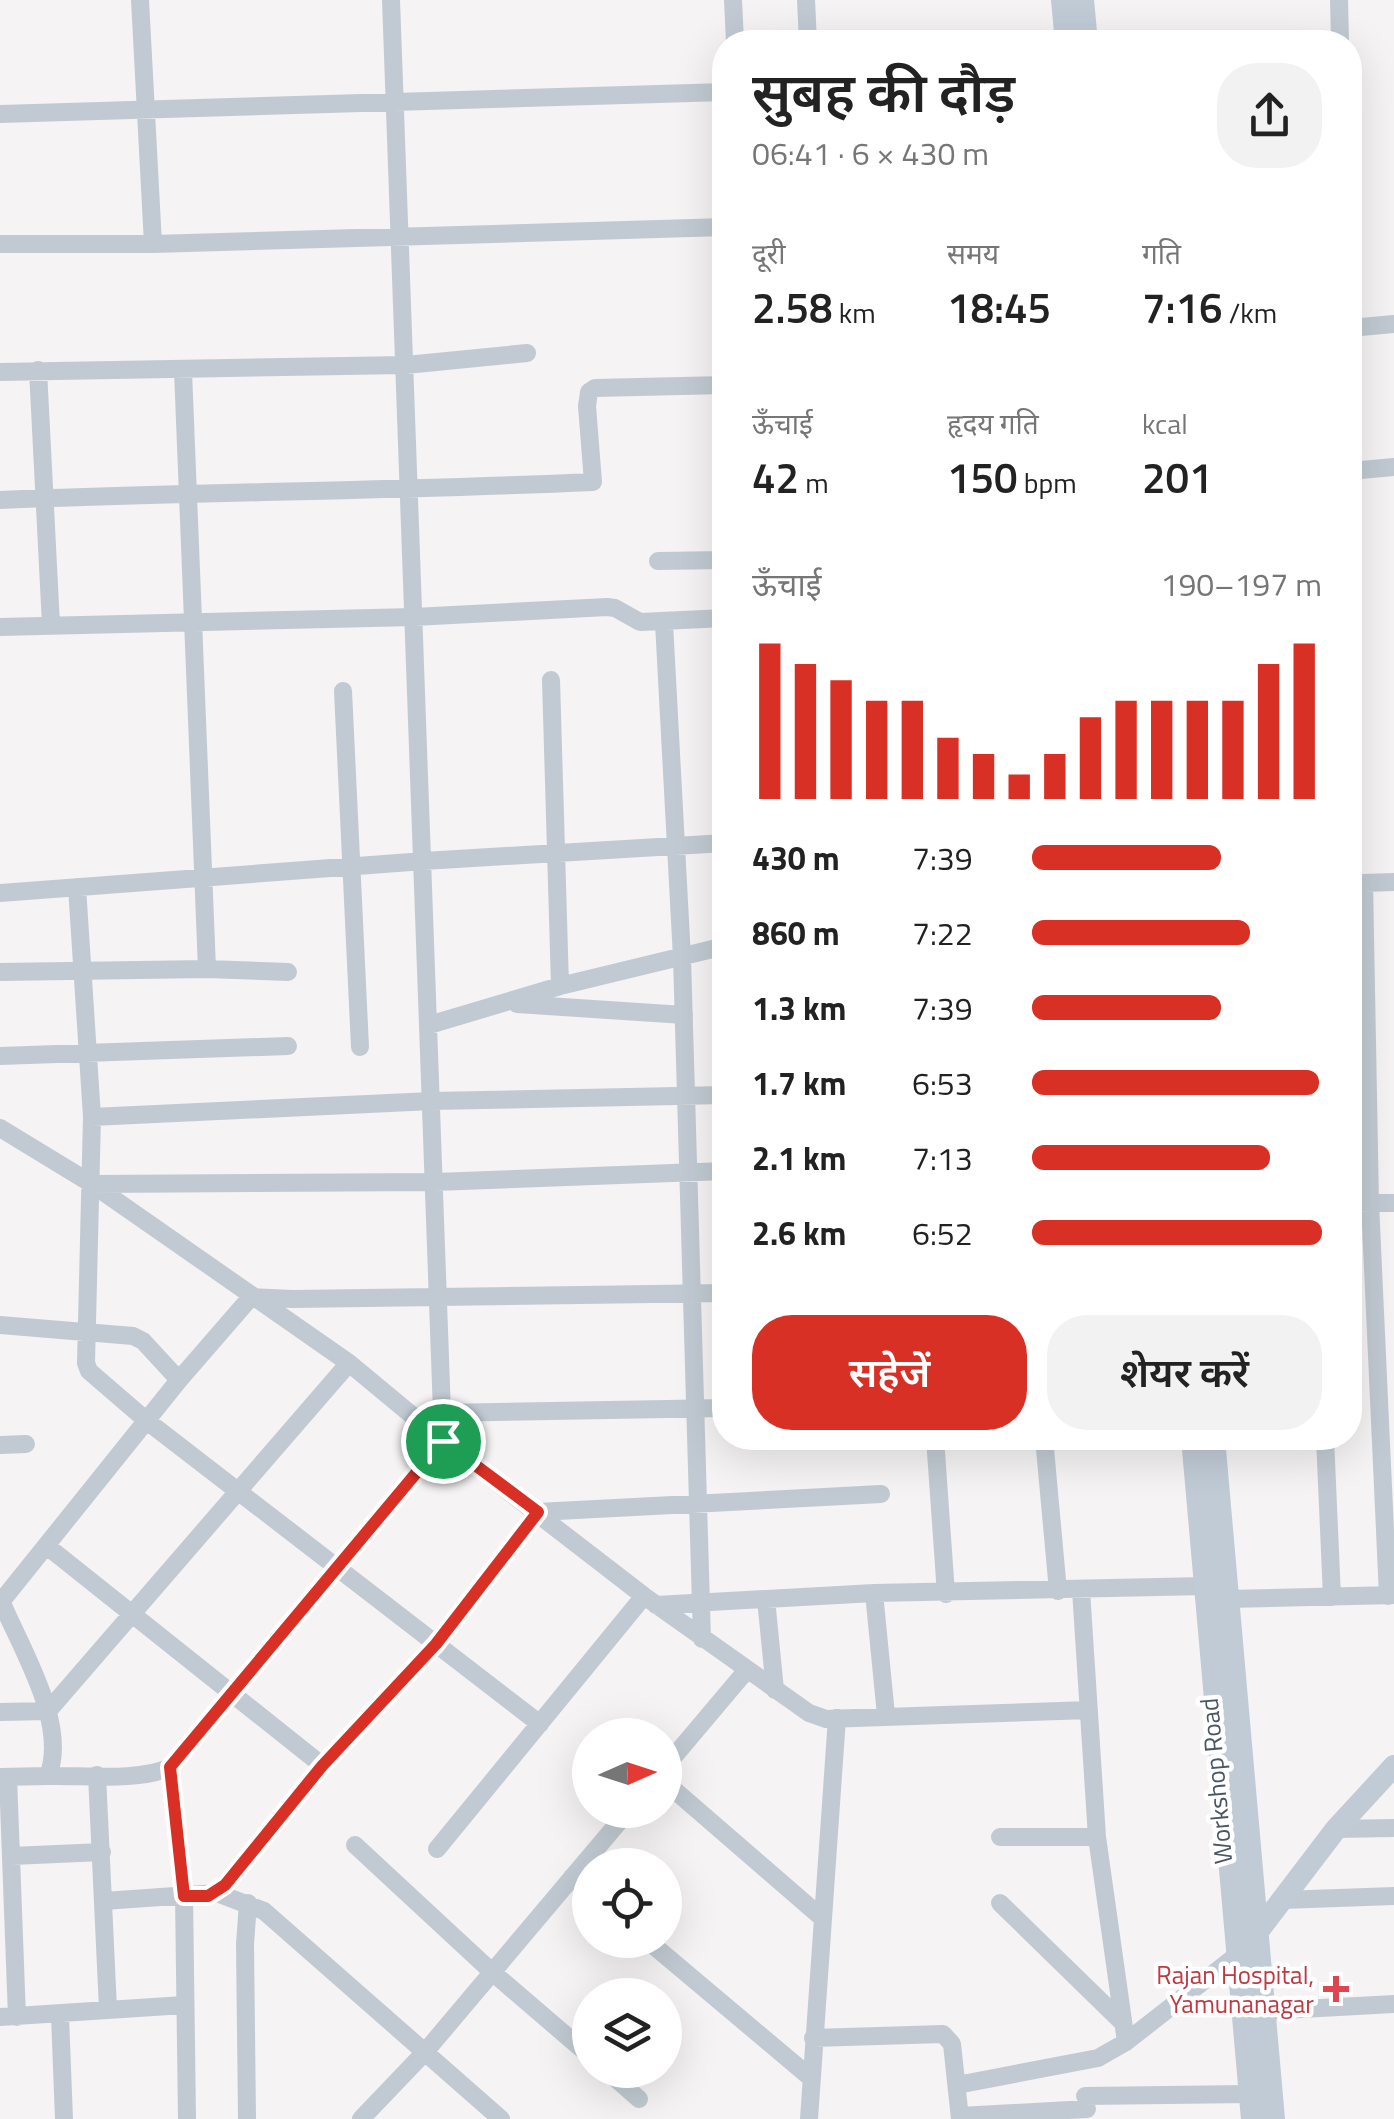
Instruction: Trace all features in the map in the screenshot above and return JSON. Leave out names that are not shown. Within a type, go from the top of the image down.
[{"type":"main road","points":[[1062,0],[1065,30]]},
{"type":"main road","points":[[1084,0],[1086,30]]},
{"type":"main road","name":"Workshop Road","points":[[1193,1450],[1252,2119]]},
{"type":"main road","name":"Workshop Road","points":[[1215,1450],[1274,2119]]},
{"type":"main road","points":[[1237,1955],[1336,1829],[1394,1766]]},
{"type":"street","points":[[140,0],[153,244]]},
{"type":"street","points":[[184,2005],[9,2017],[7,1901],[12,1856],[4,1777],[158,1773],[170,1767],[443,1441],[402,236],[390,0]]},
{"type":"street","points":[[733,0],[734,30]]},
{"type":"street","points":[[806,0],[807,30]]},
{"type":"street","points":[[1339,0],[1340,30]]},
{"type":"street","points":[[0,114],[712,92]]},
{"type":"street","points":[[0,244],[153,244],[712,228]]},
{"type":"street","points":[[1362,327],[1394,324]]},
{"type":"street","points":[[0,372],[406,365],[526,353]]},
{"type":"street","points":[[38,370],[51,625]]},
{"type":"street","points":[[183,371],[207,969]]},
{"type":"street","points":[[0,500],[593,482],[587,406],[590,392],[595,388],[712,384]]},
{"type":"street","points":[[1362,470],[1394,467]]},
{"type":"street","points":[[658,561],[712,560]]},
{"type":"street","points":[[0,627],[414,617],[607,607],[640,622],[712,619]]},
{"type":"street","points":[[664,622],[682,958],[702,1638]]},
{"type":"street","points":[[551,680],[560,986]]},
{"type":"street","points":[[343,691],[360,1048]]},
{"type":"street","points":[[0,894],[349,866],[712,845]]},
{"type":"street","points":[[1228,1599],[1391,1596],[1370,1203],[1364,883],[1394,882]]},
{"type":"street","points":[[76,886],[92,1117],[88,1371],[147,1422],[540,1724]]},
{"type":"street","points":[[429,1025],[560,986],[712,950]]},
{"type":"street","points":[[0,972],[288,972]]},
{"type":"street","points":[[507,1003],[684,1015]]},
{"type":"street","points":[[0,1056],[288,1046]]},
{"type":"street","points":[[92,1117],[432,1100],[712,1095]]},
{"type":"street","points":[[0,1128],[92,1184],[349,1362],[443,1441],[650,1600],[809,1713],[826,1719],[1089,1710]]},
{"type":"street","points":[[92,1184],[436,1182],[712,1171]]},
{"type":"street","points":[[1362,1203],[1394,1203]]},
{"type":"street","points":[[48,1776],[54,1759],[48,1711],[1,1603],[251,1297],[712,1293]]},
{"type":"street","points":[[0,1325],[134,1336],[180,1380]]},
{"type":"street","points":[[0,1712],[48,1711],[349,1362]]},
{"type":"street","points":[[441,1413],[712,1408]]},
{"type":"street","points":[[0,1445],[26,1444]]},
{"type":"street","points":[[936,1450],[946,1594]]},
{"type":"street","points":[[1045,1450],[1058,1591]]},
{"type":"street","points":[[1326,1450],[1332,1597]]},
{"type":"street","points":[[216,1892],[322,1766],[436,1644],[538,1512],[881,1494]]},
{"type":"street","points":[[48,1547],[322,1766]]},
{"type":"street","points":[[650,1600],[700,1604],[874,1594],[1205,1586]]},
{"type":"street","points":[[1080,1590],[1097,1837],[1126,2042]]},
{"type":"street","points":[[874,1594],[886,1715]]},
{"type":"street","points":[[437,1849],[650,1600]]},
{"type":"street","points":[[766,1600],[775,1690]]},
{"type":"street","points":[[682,1747],[746,1671]]},
{"type":"street","points":[[809,2119],[837,1718]]},
{"type":"street","points":[[170,1767],[184,1896],[187,2119]]},
{"type":"street","points":[[96,1775],[108,2009]]},
{"type":"street","points":[[682,1797],[821,1917]]},
{"type":"street","points":[[597,1848],[614,1828]]},
{"type":"street","points":[[1336,1829],[1394,1828]]},
{"type":"street","points":[[1000,1837],[1097,1837]]},
{"type":"street","points":[[355,1845],[572,2041]]},
{"type":"street","points":[[12,1856],[102,1852]]},
{"type":"street","points":[[361,2119],[425,2052],[572,1877]]},
{"type":"street","points":[[104,1901],[216,1892],[248,1903],[275,1919],[501,2119]]},
{"type":"street","points":[[1282,1900],[1394,1896]]},
{"type":"street","points":[[248,1903],[244,1944],[248,2119]]},
{"type":"street","points":[[1000,1903],[1122,2021]]},
{"type":"street","points":[[957,2085],[1082,2063],[1126,2042],[1237,1955]]},
{"type":"street","points":[[668,1958],[811,2078]]},
{"type":"street","points":[[1264,2012],[1394,2004]]},
{"type":"street","points":[[60,2016],[64,2119]]},
{"type":"street","points":[[812,2038],[943,2034],[952,2044],[960,2118],[1250,2094]]},
{"type":"street","points":[[1082,2063],[1086,2108]]},
{"type":"street","points":[[626,2088],[639,2099]]},
{"type":"place","name":"Rajan Hospital, Yamunanagar","points":[[1336,1989]]},
{"type":"route","points":[[443,1441],[538,1512],[436,1644],[322,1766],[225,1885],[208,1896],[184,1896],[170,1767],[443,1441]]}]
